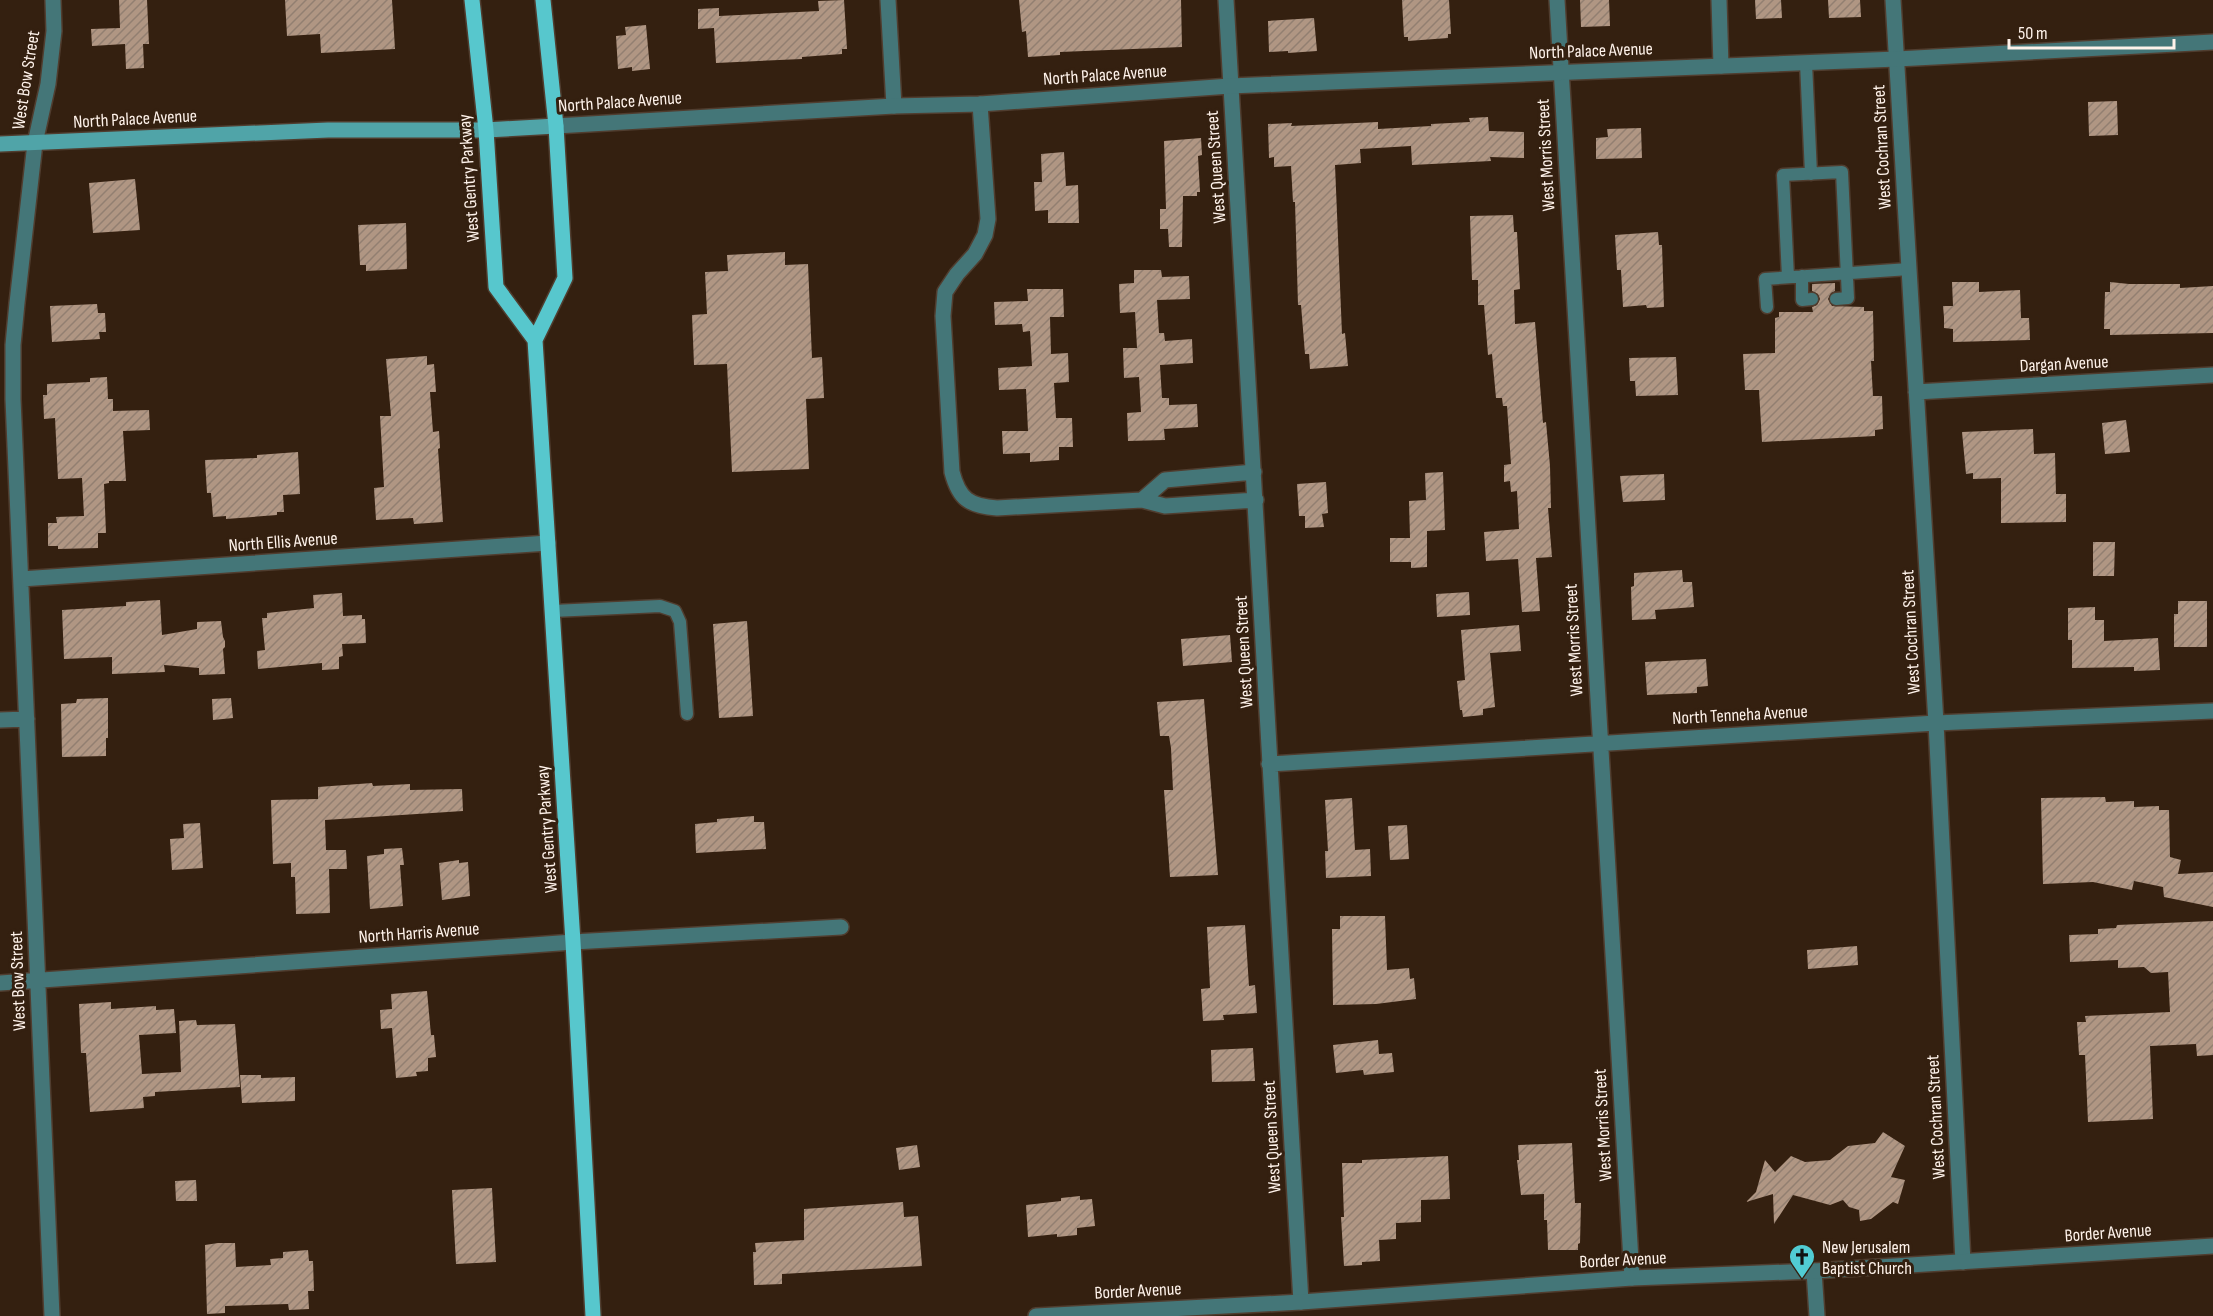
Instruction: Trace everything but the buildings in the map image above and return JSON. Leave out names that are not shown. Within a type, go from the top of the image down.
[{"type":"main road","name":"West Gentry Parkway","points":[[472,0],[486,130],[496,287],[535,340]]},
{"type":"main road","name":"West Gentry Parkway","points":[[543,0],[556,126],[565,278],[535,340],[573,942],[593,1316]]},
{"type":"main road","name":"North Palace Avenue","points":[[0,144],[328,130],[486,130],[556,126]]},
{"type":"street","name":"West Bow Street","points":[[52,1316],[13,399],[13,345],[35,143],[48,84],[54,31],[53,0]]},
{"type":"street","points":[[888,0],[894,106]]},
{"type":"street","name":"West Queen Street","points":[[1226,0],[1301,1302]]},
{"type":"street","name":"West Morris Street","points":[[1557,0],[1632,1278]]},
{"type":"street","points":[[1719,0],[1721,66]]},
{"type":"street","name":"West Cochran Street","points":[[1893,0],[1936,723],[1963,1262]]},
{"type":"street","name":"North Palace Avenue","points":[[556,126],[894,106],[981,104],[1230,86],[1897,59],[2213,42]]},
{"type":"street","points":[[981,104],[988,219],[975,254],[945,292],[943,316],[952,472],[956,488],[966,500],[981,507],[997,508],[1142,500],[1166,506],[1256,500]]},
{"type":"street","name":"Dargan Avenue","points":[[1916,392],[2213,375]]},
{"type":"street","points":[[1142,500],[1165,480],[1254,472]]},
{"type":"street","name":"North Ellis Avenue","points":[[21,579],[548,543]]},
{"type":"street","name":"North Tenneha Avenue","points":[[1269,764],[1936,723],[2213,711]]},
{"type":"street","points":[[0,720],[27,719]]},
{"type":"street","name":"North Harris Avenue","points":[[0,983],[573,942],[841,927]]},
{"type":"street","name":"Border Avenue","points":[[1036,1316],[1301,1302],[1632,1278],[1814,1271],[2213,1246]]},
{"type":"street","points":[[1814,1271],[1816,1316]]},
{"type":"lane","points":[[1806,63],[1811,174]]},
{"type":"lane","points":[[1788,277],[1783,175],[1842,172],[1848,298],[1836,299]]},
{"type":"lane","points":[[1767,307],[1765,279],[1909,269]]},
{"type":"lane","points":[[1802,276],[1802,300],[1812,299]]},
{"type":"lane","points":[[553,611],[660,606],[675,611],[680,622],[687,714]]},
{"type":"place","name":"New Jerusalem Baptist Church","points":[[1802,1280]]}]
